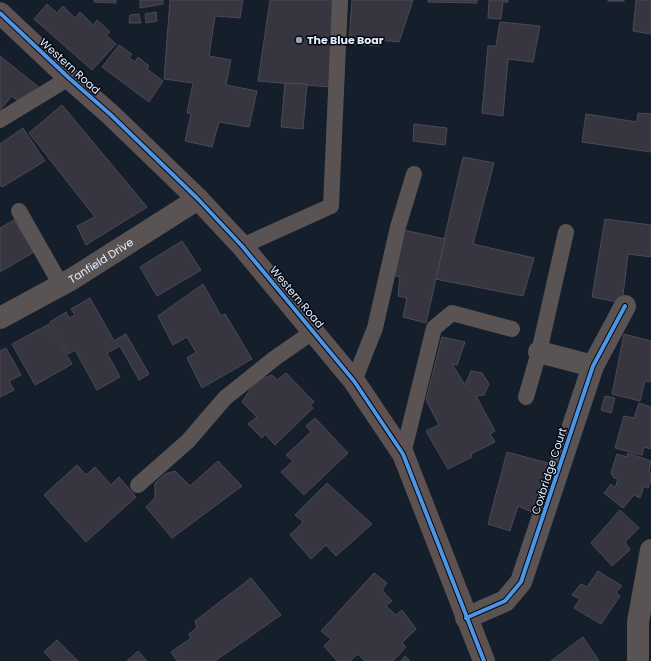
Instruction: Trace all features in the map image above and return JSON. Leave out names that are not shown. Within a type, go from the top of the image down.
[{"type":"street","name":"Western Road","points":[[0,13],[68,78],[111,115],[198,199],[242,246],[354,380],[403,454],[484,661]]},
{"type":"street","name":"Tanfield Drive","points":[[0,318],[60,285],[198,199]]},
{"type":"street","name":"Coxbridge Court","points":[[466,618],[505,601],[521,582],[593,366],[625,306]]},
{"type":"street","points":[[539,352],[593,366]]},
{"type":"street","points":[[638,661],[638,622],[651,550]]},
{"type":"lane","points":[[242,246],[331,206],[340,0]]},
{"type":"lane","points":[[0,120],[68,78]]},
{"type":"lane","points":[[354,380],[375,328],[398,227],[414,174]]},
{"type":"lane","points":[[19,211],[60,285]]},
{"type":"lane","points":[[526,397],[539,352],[566,232]]},
{"type":"lane","points":[[403,454],[434,328],[452,313],[512,329]]},
{"type":"lane","points":[[138,485],[188,441],[225,398],[275,358],[314,331]]},
{"type":"building","points":[[94,0],[116,0],[116,3],[94,2]]},
{"type":"building","points":[[140,0],[163,0],[163,4],[140,8]]},
{"type":"building","points":[[170,0],[243,0],[240,18],[215,16],[209,56],[231,60],[226,85],[257,91],[249,127],[219,122],[212,147],[185,141],[191,114],[187,113],[193,83],[164,79]]},
{"type":"building","name":"The Blue Boar","points":[[270,0],[337,0],[331,87],[258,81]]},
{"type":"building","points":[[352,0],[413,0],[399,42],[380,40],[380,46],[349,44]]},
{"type":"building","points":[[428,0],[477,0],[477,3],[428,2]]},
{"type":"building","points":[[489,0],[508,0],[508,2],[503,2],[501,19],[488,18]]},
{"type":"building","points":[[624,0],[624,1],[608,1]]},
{"type":"building","points":[[636,0],[651,0],[651,34],[633,31]]},
{"type":"building","points":[[47,4],[57,13],[63,6],[75,18],[80,12],[93,25],[97,20],[110,32],[106,35],[116,44],[92,70],[34,19]]},
{"type":"building","points":[[156,12],[157,21],[146,23],[145,14]]},
{"type":"building","points":[[139,14],[141,23],[129,23],[130,15]]},
{"type":"building","points":[[500,22],[540,26],[533,62],[508,59],[503,116],[482,113],[488,46],[496,46]]},
{"type":"building","points":[[119,45],[132,54],[129,58],[135,62],[138,57],[149,66],[147,69],[163,81],[149,102],[102,67]]},
{"type":"building","points":[[0,56],[41,89],[19,102],[12,96],[0,110]]},
{"type":"building","points":[[285,83],[307,84],[303,129],[281,127]]},
{"type":"building","points":[[62,105],[147,207],[86,245],[77,226],[95,217],[29,133]]},
{"type":"building","points":[[638,113],[651,114],[651,152],[582,142],[586,114],[637,122]]},
{"type":"building","points":[[414,124],[447,128],[445,145],[413,141]]},
{"type":"building","points":[[23,128],[45,161],[2,187],[0,185],[0,144]]},
{"type":"building","points":[[463,157],[494,163],[473,244],[534,258],[523,296],[435,279]]},
{"type":"building","points":[[605,219],[651,225],[651,257],[628,254],[622,303],[592,297]]},
{"type":"building","points":[[14,220],[34,252],[0,272],[0,228]]},
{"type":"building","points":[[399,229],[445,239],[426,323],[403,317],[407,298],[398,296],[400,277],[388,274]]},
{"type":"building","points":[[182,241],[201,270],[157,296],[140,267]]},
{"type":"building","points":[[203,284],[221,316],[225,314],[252,359],[202,388],[187,358],[196,352],[187,337],[173,345],[158,316]]},
{"type":"building","points":[[90,298],[114,341],[126,334],[149,374],[139,380],[120,346],[107,353],[120,377],[97,390],[75,350],[68,354],[50,322],[66,312],[69,318],[75,315],[71,309]]},
{"type":"building","points":[[49,324],[72,364],[35,385],[12,344]]},
{"type":"building","points":[[624,334],[651,341],[651,380],[650,382],[645,381],[640,401],[612,394]]},
{"type":"building","points":[[442,337],[465,342],[457,365],[452,364],[465,385],[471,371],[482,373],[489,384],[484,395],[476,396],[495,431],[490,434],[495,442],[471,454],[472,457],[448,469],[426,431],[439,425],[426,400]]},
{"type":"building","points":[[6,348],[21,375],[9,381],[14,390],[0,397],[0,351]]},
{"type":"building","points":[[286,373],[314,402],[310,405],[313,408],[275,445],[265,434],[262,438],[248,424],[257,417],[242,402],[259,380],[272,375],[277,380]]},
{"type":"building","points":[[605,396],[615,398],[611,413],[601,410]]},
{"type":"building","points":[[639,403],[651,407],[651,449],[644,447],[642,455],[615,448],[624,416],[634,418]]},
{"type":"building","points":[[315,418],[348,453],[304,495],[281,472],[293,461],[286,455],[311,432],[306,426]]},
{"type":"building","points":[[507,452],[548,463],[532,512],[518,506],[510,531],[488,524]]},
{"type":"building","points":[[628,453],[651,461],[649,472],[651,473],[651,480],[648,488],[644,486],[640,498],[634,495],[623,508],[604,493],[611,484],[615,488],[618,479],[614,478],[611,473],[617,454],[627,457]]},
{"type":"building","points":[[218,461],[242,486],[172,538],[146,507],[155,498],[155,483],[165,474],[175,471],[190,486]]},
{"type":"building","points":[[77,465],[86,475],[95,467],[111,485],[119,477],[136,497],[86,542],[44,495]]},
{"type":"building","points":[[327,483],[372,524],[336,556],[326,545],[311,559],[290,535],[303,522],[295,515]]},
{"type":"building","points":[[620,510],[639,528],[625,542],[630,550],[612,566],[591,543]]},
{"type":"building","points":[[598,571],[622,586],[616,592],[620,596],[601,624],[574,608],[580,599],[572,595],[581,584],[587,587]]},
{"type":"building","points":[[374,573],[387,583],[382,590],[392,601],[386,606],[396,615],[402,610],[416,629],[402,643],[406,647],[393,661],[365,661],[358,654],[350,661],[337,661],[324,646],[331,639],[321,631]]},
{"type":"building","points":[[251,578],[281,615],[215,661],[177,661],[171,652],[191,638],[189,634],[197,628],[195,621]]},
{"type":"building","points":[[583,637],[599,661],[551,661]]},
{"type":"building","points":[[57,640],[78,661],[53,661],[44,652]]},
{"type":"building","points":[[138,651],[147,661],[127,661]]},
{"type":"building","points":[[405,656],[410,661],[401,661]]},
{"type":"cycle path","points":[[0,13],[111,115],[198,199],[242,246],[354,381],[403,454],[484,661]]},
{"type":"cycle path","points":[[466,618],[505,601],[521,582],[593,366],[625,306]]},
{"type":"place","name":"The Blue Boar","points":[[299,40]]}]
